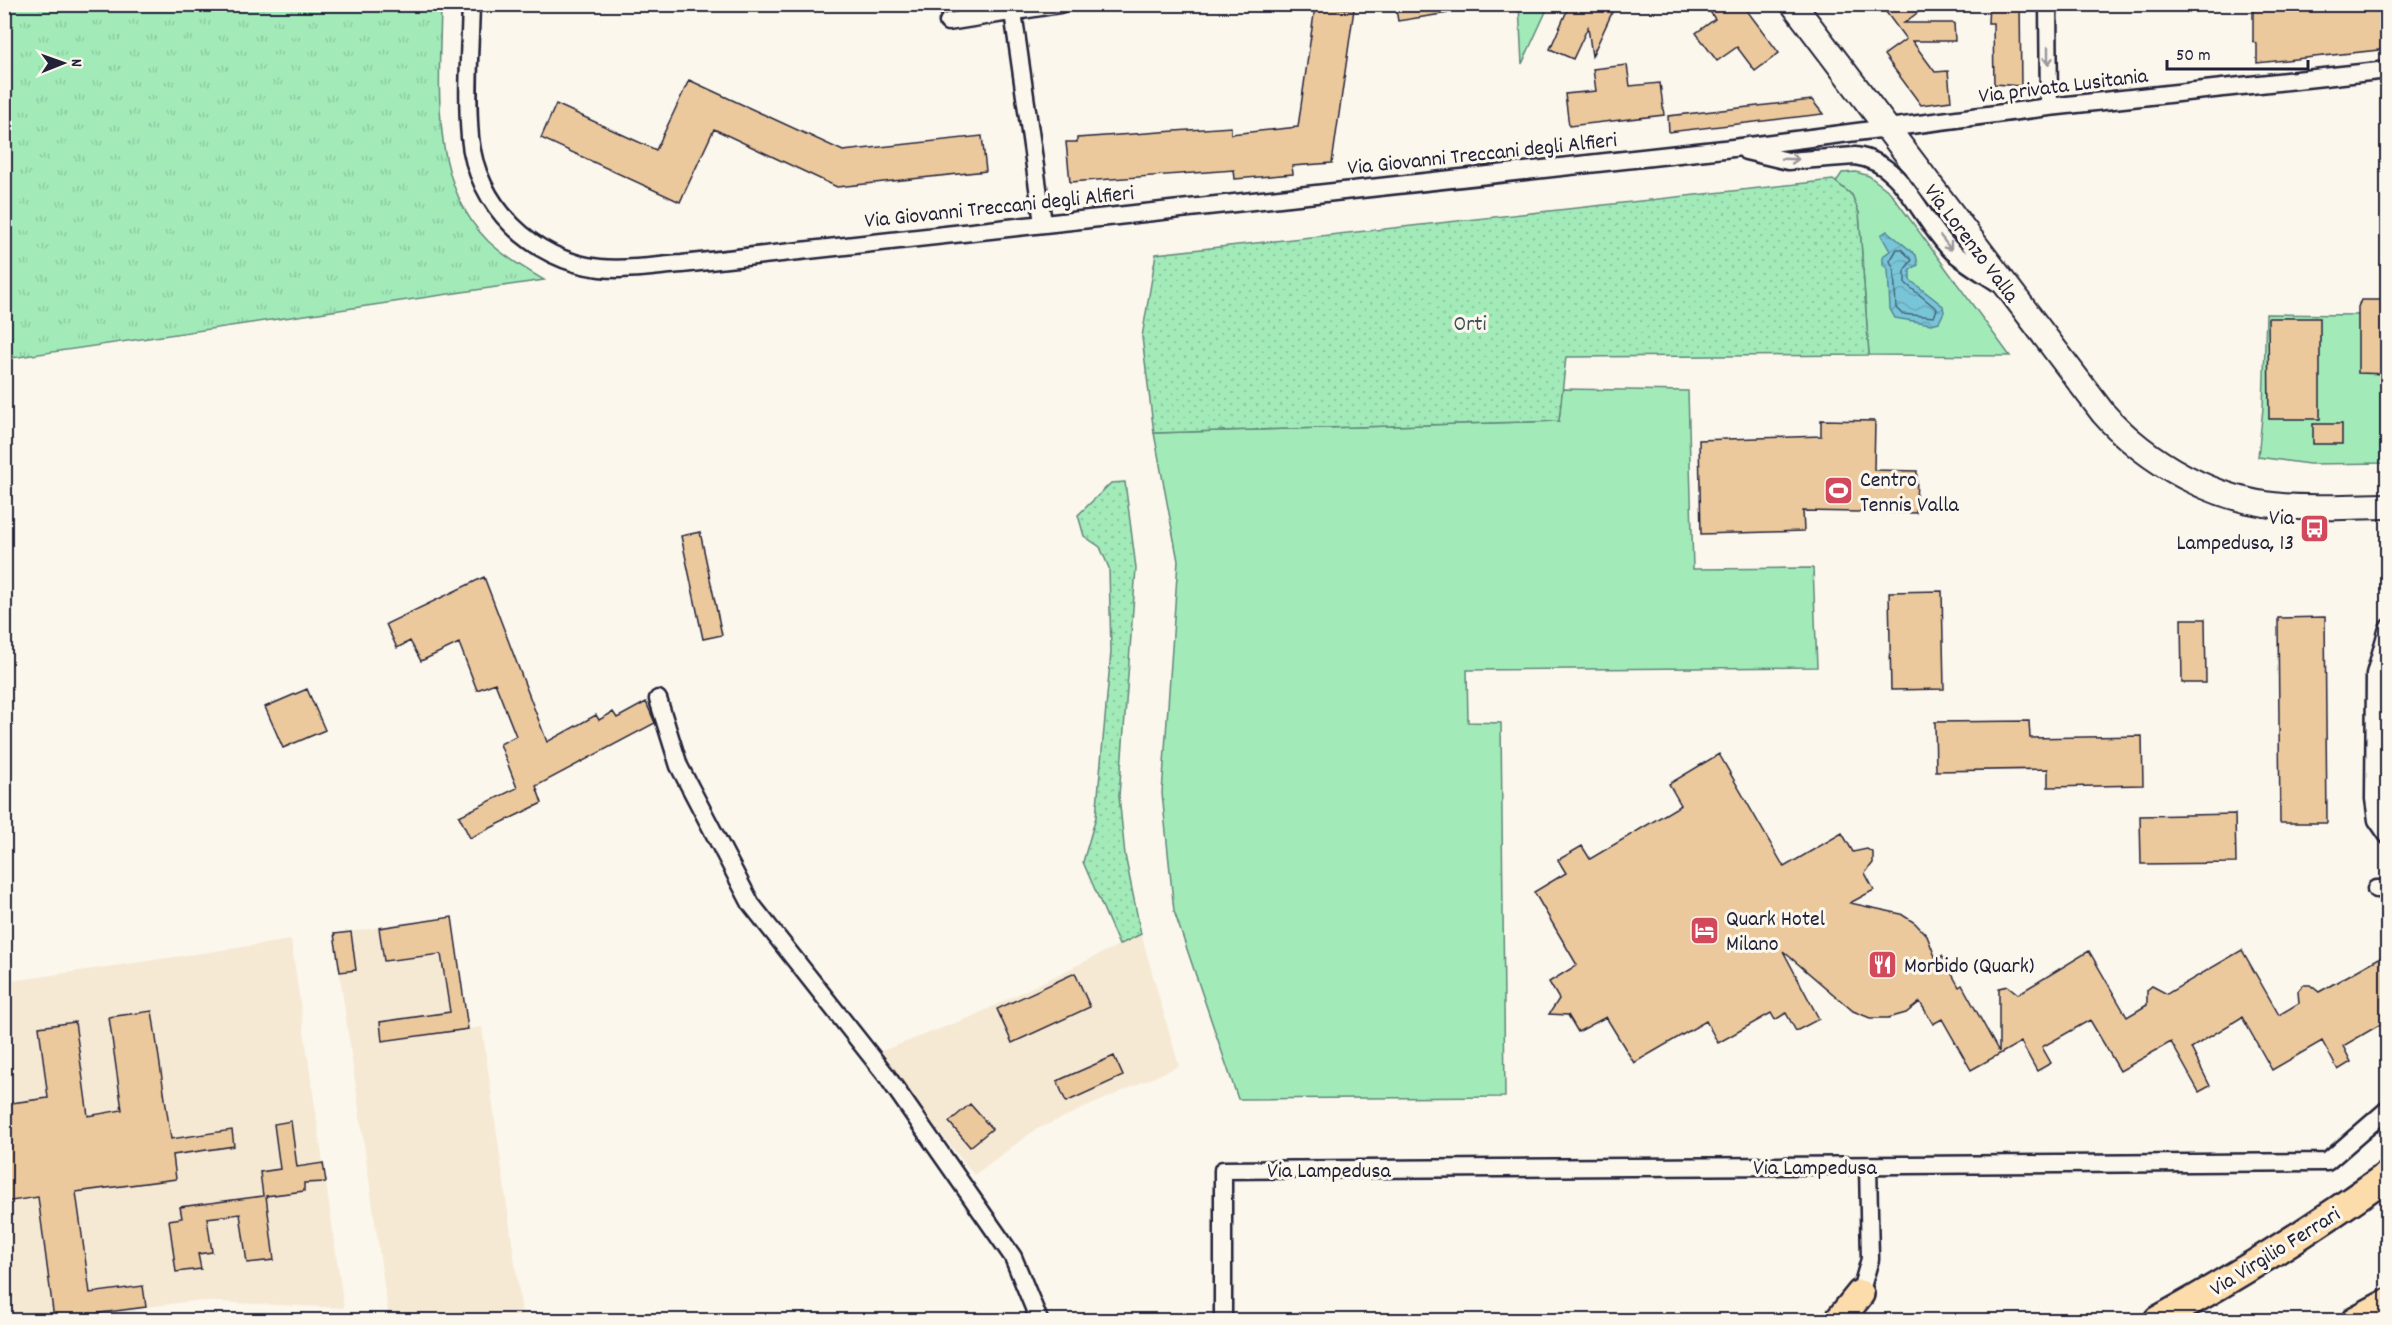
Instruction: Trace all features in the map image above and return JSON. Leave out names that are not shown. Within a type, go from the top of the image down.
[{"type":"main road","name":"Via Lorenzo Valla","points":[[1793,4],[2113,423],[2144,451],[2166,466],[2203,484],[2242,498],[2297,507],[2388,506]]},
{"type":"main road","name":"Via Virgilio Ferrari","points":[[2158,1320],[2247,1271],[2335,1214],[2388,1175]]},
{"type":"main road","points":[[1839,1320],[1860,1294]]},
{"type":"main road","points":[[1850,1320],[1860,1294]]},
{"type":"main road","points":[[2356,1320],[2388,1303]]},
{"type":"street","name":"Via Giovanni Treccani degli Alfieri","points":[[471,4],[470,137],[478,171],[497,209],[510,224],[540,247],[566,260],[601,268],[634,268],[1733,148],[1887,128]]},
{"type":"street","points":[[948,22],[1060,4]]},
{"type":"street","points":[[2048,4],[2049,107]]},
{"type":"street","points":[[1013,12],[1043,223]]},
{"type":"street","name":"Via privata Lusitania","points":[[1887,128],[2049,107],[2388,70]]},
{"type":"street","name":"Via Giovanni Treccani degli Alfieri","points":[[1733,148],[1788,161],[1855,156],[1882,164],[1896,178],[1952,251],[2011,291]]},
{"type":"street","points":[[2388,628],[2375,674],[2374,730],[2375,807],[2379,824],[2388,836]]},
{"type":"street","points":[[658,699],[679,766],[751,904],[886,1075],[1013,1257],[1039,1320]]},
{"type":"street","name":"Via Lampedusa","points":[[1222,1320],[1223,1170],[2327,1162],[2388,1109]]},
{"type":"street","points":[[1860,1294],[1870,1259],[1868,1166]]},
{"type":"shaded area","points":[[452,917],[468,1029],[482,1027],[523,1320],[457,1320],[388,1313],[334,934]]},
{"type":"shaded area","points":[[1141,934],[1179,1066],[1035,1130],[974,1175],[897,1080],[879,1052],[971,1017]]},
{"type":"shaded area","points":[[291,940],[344,1308],[193,1301],[46,1320],[5,1320],[4,982]]},
{"type":"green space","points":[[4,5],[441,5],[439,66],[442,129],[446,160],[455,190],[469,217],[488,241],[544,280],[5,359]]},
{"type":"green space","points":[[1519,5],[1549,5],[1522,64]]},
{"type":"green space","points":[[1856,172],[1869,176],[1890,192],[2010,356],[1869,355],[1859,213],[1852,195],[1836,182],[1842,173]]},
{"type":"green space","name":"Orti","points":[[1833,180],[1852,195],[1859,213],[1869,355],[1566,357],[1559,421],[1154,433],[1142,337],[1156,254]]},
{"type":"green space","points":[[2359,303],[2387,304],[2387,463],[2309,464],[2258,457],[2263,408],[2266,314],[2359,315]]},
{"type":"green space","points":[[1562,389],[1688,391],[1693,569],[1813,568],[1817,667],[1467,670],[1468,722],[1501,723],[1505,1097],[1238,1099],[1174,911],[1162,793],[1178,561],[1154,433],[1559,421]]},
{"type":"green space","points":[[1125,482],[1136,568],[1119,796],[1125,855],[1141,934],[1119,945],[1083,862],[1096,817],[1111,652],[1109,568],[1100,547],[1084,536],[1078,515],[1111,483]]},
{"type":"water","points":[[1887,231],[1916,255],[1918,265],[1910,270],[1910,280],[1943,306],[1944,312],[1939,322],[1931,324],[1895,318],[1890,309],[1888,269],[1883,265],[1883,256],[1890,251],[1881,235]]},
{"type":"building","points":[[1395,4],[1448,4],[1448,13],[1398,21]]},
{"type":"building","points":[[1570,4],[1616,4],[1592,56],[1588,27],[1573,59],[1550,49]]},
{"type":"building","points":[[1705,4],[1742,4],[1779,53],[1755,71],[1737,47],[1717,61],[1696,33],[1715,19]]},
{"type":"building","points":[[1880,4],[1929,4],[1904,23],[1954,23],[1955,41],[1912,41],[1935,72],[1948,71],[1951,101],[1921,105],[1884,55],[1906,39]]},
{"type":"building","points":[[1989,4],[2020,4],[2021,86],[1994,84],[1993,23],[1988,23]]},
{"type":"building","points":[[2253,4],[2388,4],[2388,49],[2257,63],[2257,44],[2253,41]]},
{"type":"building","points":[[1315,7],[1354,9],[1332,163],[1292,166],[1293,174],[1235,179],[1234,170],[1070,182],[1066,142],[1077,142],[1077,138],[1231,127],[1231,134],[1298,127]]},
{"type":"building","points":[[1627,65],[1630,86],[1660,83],[1664,115],[1569,126],[1565,94],[1596,91],[1593,69]]},
{"type":"building","points":[[689,80],[843,151],[982,136],[986,171],[837,187],[714,129],[680,202],[541,138],[556,104],[656,150]]},
{"type":"building","points":[[1812,100],[1823,114],[1669,132],[1668,116]]},
{"type":"building","points":[[2361,300],[2388,300],[2388,374],[2358,373],[2358,307]]},
{"type":"building","points":[[2268,318],[2320,318],[2320,419],[2269,419]]},
{"type":"building","points":[[1821,420],[1875,421],[1874,470],[1917,471],[1916,513],[1803,511],[1804,531],[1701,534],[1699,440],[1821,436]]},
{"type":"building","points":[[2313,424],[2342,424],[2342,444],[2313,444]]},
{"type":"building","points":[[700,532],[722,635],[703,639],[681,536]]},
{"type":"building","points":[[484,577],[547,742],[596,715],[599,720],[613,712],[617,718],[646,702],[655,723],[536,786],[542,803],[470,838],[459,816],[517,788],[500,744],[516,736],[495,683],[477,690],[459,643],[421,661],[410,641],[397,648],[386,624]]},
{"type":"building","points":[[1942,591],[1944,689],[1891,690],[1889,592]]},
{"type":"building","points":[[2325,617],[2327,823],[2280,823],[2278,618]]},
{"type":"building","points":[[2181,619],[2205,619],[2206,683],[2182,683]]},
{"type":"building","points":[[307,689],[325,730],[283,748],[265,707]]},
{"type":"building","points":[[2029,721],[2030,738],[2142,736],[2143,785],[2048,787],[2048,769],[1936,771],[1935,722]]},
{"type":"building","points":[[1719,754],[1784,867],[1842,833],[1853,852],[1867,849],[1873,853],[1873,863],[1865,873],[1874,890],[1850,903],[1901,914],[1915,923],[1927,936],[1936,959],[1942,956],[1959,987],[1962,985],[1999,1052],[1999,988],[2008,986],[2018,994],[2089,951],[2127,1017],[2147,1005],[2147,990],[2152,986],[2167,994],[2242,950],[2279,1015],[2299,1003],[2298,991],[2303,985],[2310,985],[2319,992],[2388,953],[2388,1020],[2343,1046],[2351,1062],[2338,1070],[2322,1041],[2272,1070],[2242,1017],[2191,1048],[2210,1086],[2199,1092],[2171,1042],[2120,1071],[2090,1020],[2042,1047],[2051,1063],[2037,1071],[2021,1042],[1971,1070],[1942,1019],[1933,1024],[1920,1002],[1906,1013],[1888,1018],[1870,1018],[1853,1011],[1783,951],[1819,1019],[1796,1031],[1786,1013],[1775,1020],[1771,1013],[1718,1043],[1706,1021],[1634,1063],[1606,1017],[1578,1032],[1568,1015],[1549,1014],[1559,999],[1549,982],[1577,965],[1534,892],[1566,873],[1558,860],[1582,846],[1590,859],[1681,805],[1669,784]]},
{"type":"building","points":[[2235,814],[2236,863],[2141,864],[2140,816]]},
{"type":"building","points":[[452,917],[468,1029],[382,1041],[380,1022],[450,1012],[441,954],[384,961],[379,928]]},
{"type":"building","points":[[351,932],[356,970],[340,972],[334,934]]},
{"type":"building","points":[[1075,973],[1090,1007],[1012,1043],[997,1009]]},
{"type":"building","points":[[152,1011],[171,1139],[232,1130],[234,1146],[173,1155],[176,1179],[76,1192],[90,1293],[143,1286],[146,1307],[54,1319],[38,1197],[4,1202],[4,1104],[48,1098],[39,1027],[75,1022],[88,1116],[122,1110],[109,1017]]},
{"type":"building","points":[[1114,1056],[1123,1076],[1066,1102],[1057,1081]]},
{"type":"building","points":[[970,1104],[992,1129],[970,1147],[949,1122]]},
{"type":"building","points":[[291,1121],[297,1167],[323,1163],[326,1182],[304,1183],[304,1191],[266,1196],[274,1260],[247,1263],[240,1214],[207,1218],[212,1252],[198,1254],[201,1269],[176,1272],[169,1220],[182,1218],[180,1207],[263,1196],[260,1172],[280,1169],[274,1124]]},
{"type":"place","name":"Centro Tennis Valla","points":[[1839,491]]},
{"type":"place","name":"Via Lampedusa, 13","points":[[2315,529]]},
{"type":"place","name":"Quark Hotel Milano","points":[[1705,930]]},
{"type":"place","name":"Morbido (Quark)","points":[[1883,964]]}]
